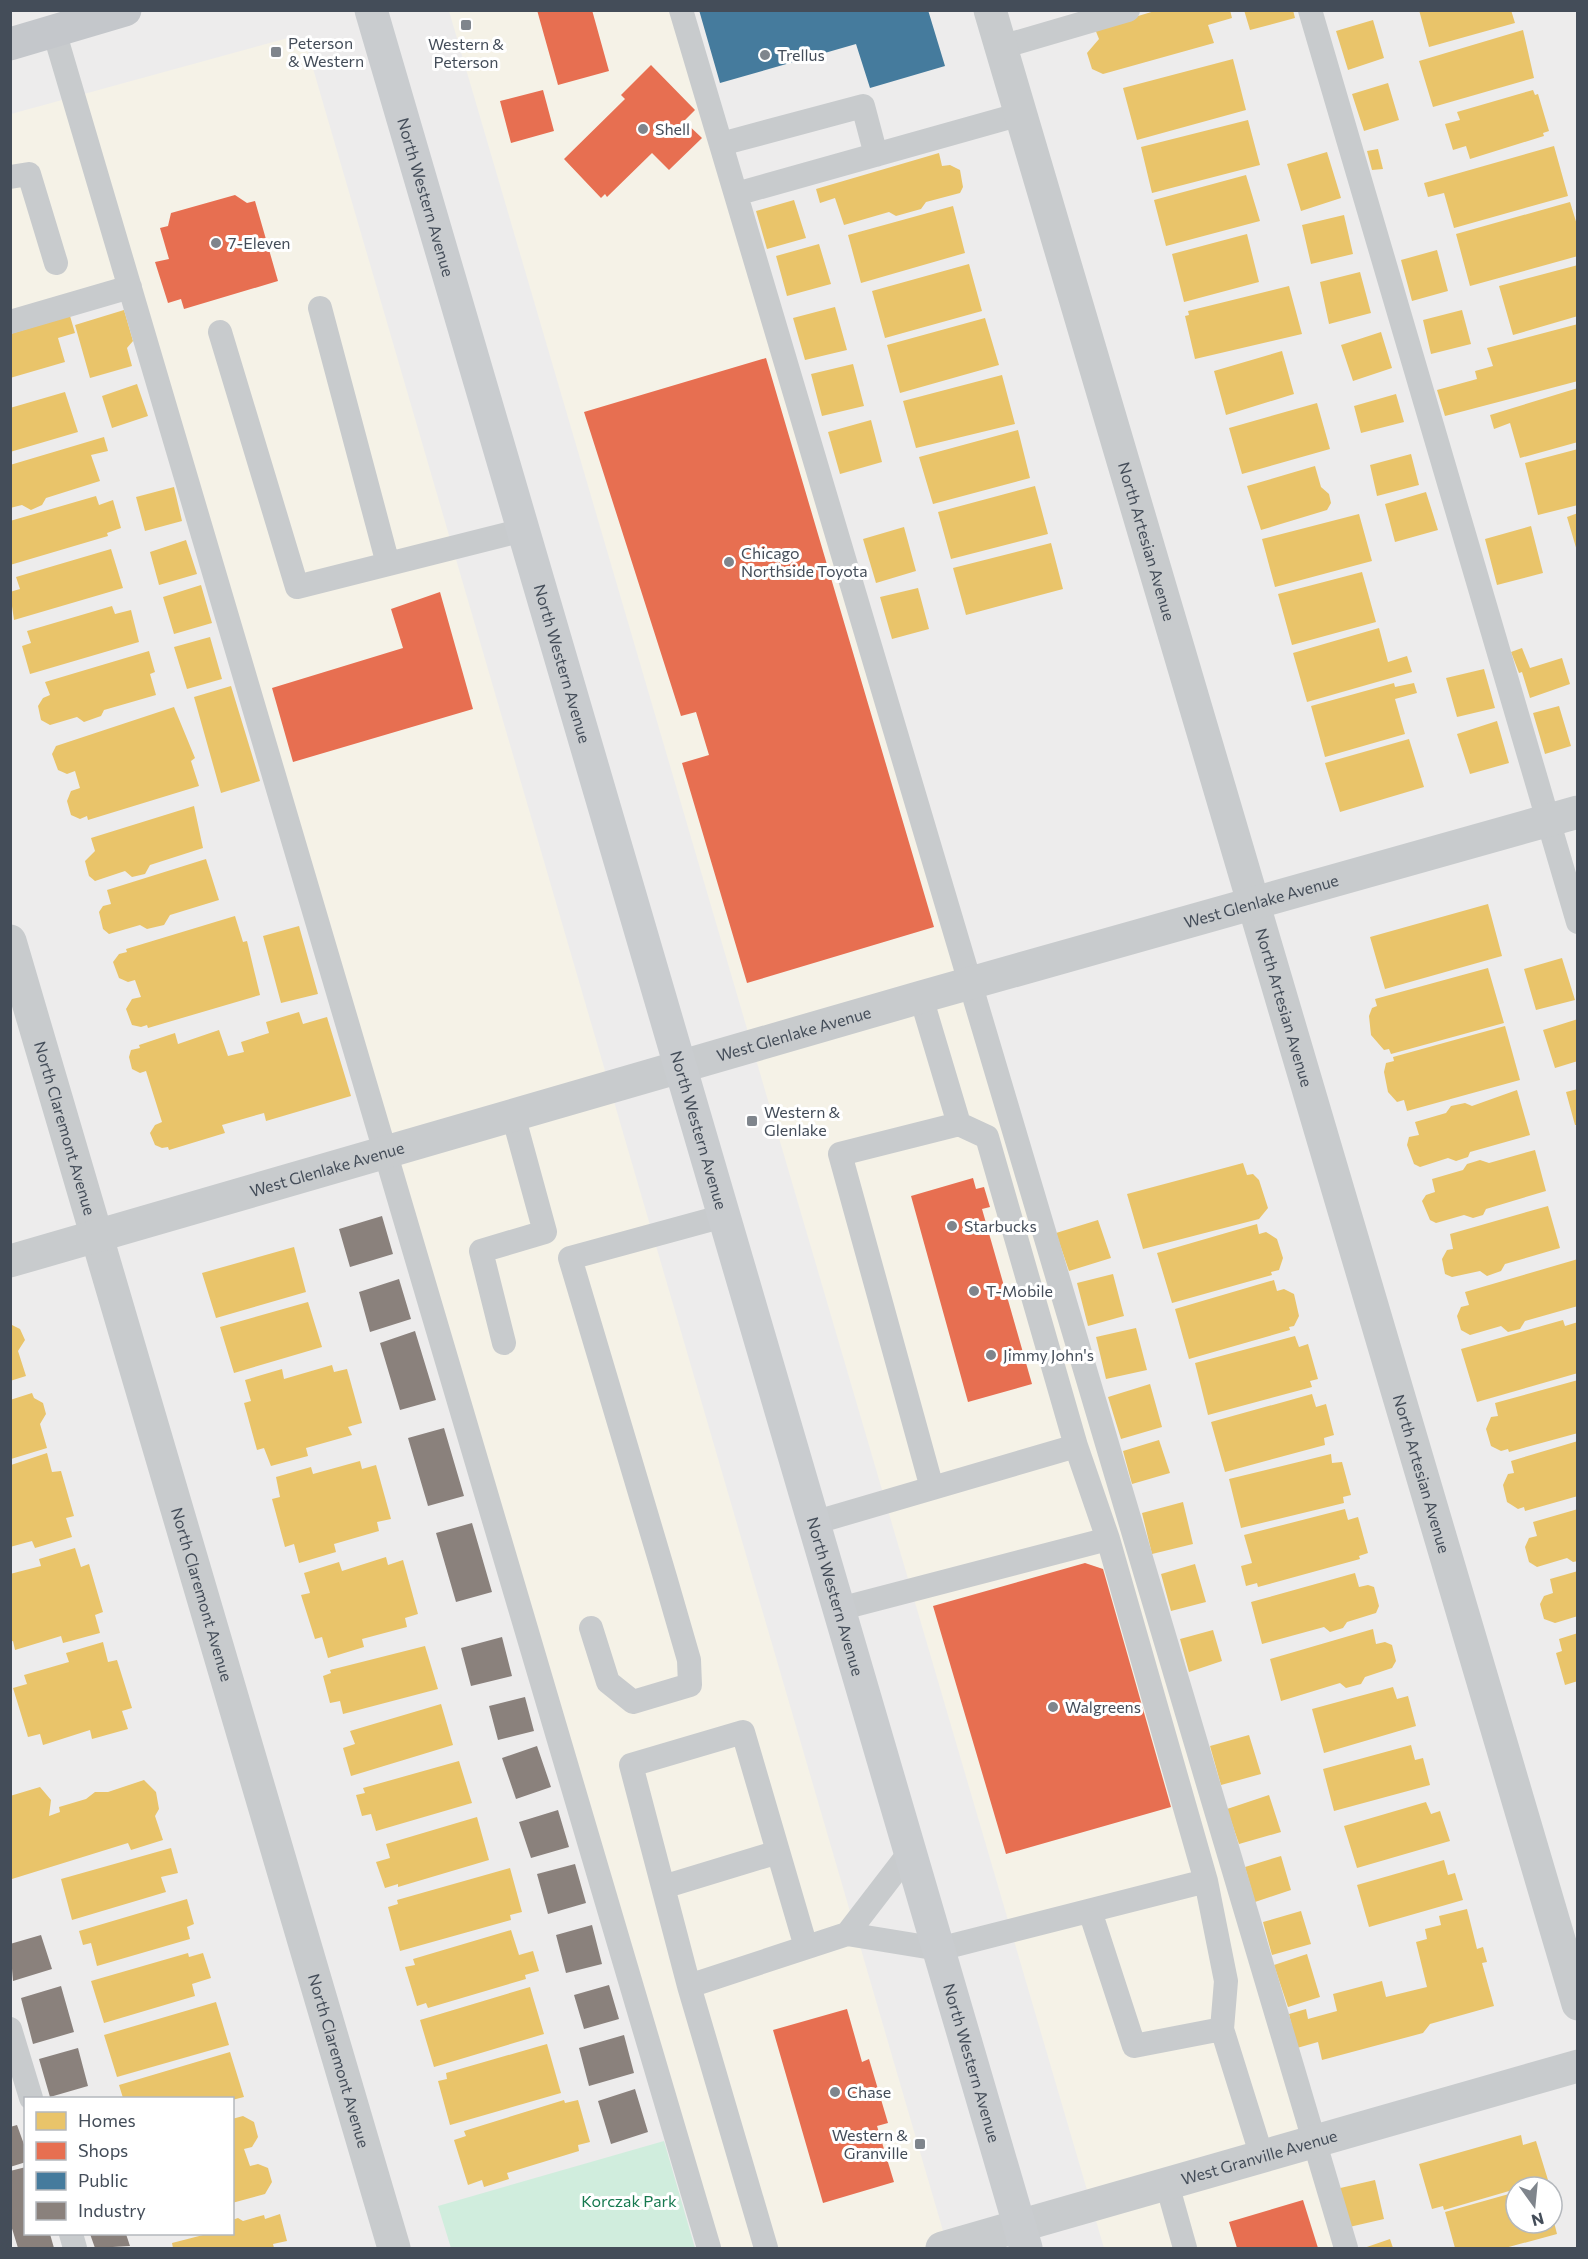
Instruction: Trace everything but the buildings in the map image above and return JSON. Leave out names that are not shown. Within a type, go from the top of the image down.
[{"type":"main road","points":[[10,44],[125,10]]},
{"type":"main road","name":"North Western Avenue","points":[[371,10],[1023,2237]]},
{"type":"street","name":"North Artesian Avenue","points":[[990,10],[1578,2004]]},
{"type":"street","name":"West Glenlake Avenue","points":[[10,1261],[921,997],[1563,816]]},
{"type":"street","name":"North Claremont Avenue","points":[[10,941],[394,2248]]},
{"type":"street","name":"West Granville Avenue","points":[[942,2248],[1023,2237],[1167,2184],[1578,2066]]},
{"type":"lane","points":[[681,10],[1346,2248]]},
{"type":"lane","points":[[1000,47],[1128,10]]},
{"type":"lane","points":[[1310,10],[1563,816],[1578,922]]},
{"type":"lane","points":[[54,31],[709,2248]]},
{"type":"lane","points":[[721,144],[863,106],[876,155]]},
{"type":"lane","points":[[736,194],[1021,114]]},
{"type":"lane","points":[[10,177],[29,174],[56,263]]},
{"type":"lane","points":[[10,322],[130,287]]},
{"type":"lane","points":[[320,308],[388,564]]},
{"type":"lane","points":[[220,332],[297,587],[523,530]]},
{"type":"lane","points":[[921,997],[959,1124]]},
{"type":"lane","points":[[513,1115],[545,1232],[570,1258],[689,1660],[690,1685],[633,1702],[608,1682],[591,1628]]},
{"type":"lane","points":[[932,1488],[840,1154],[959,1124],[987,1137],[1076,1446],[1108,1539],[1206,1881],[1226,1981],[1222,2029],[1262,2157]]},
{"type":"lane","points":[[570,1258],[723,1216]]},
{"type":"lane","points":[[504,1343],[481,1251],[545,1232]]},
{"type":"lane","points":[[813,1523],[1076,1446]]},
{"type":"lane","points":[[839,1609],[1108,1539]]},
{"type":"lane","points":[[766,2248],[689,1986],[632,1765],[743,1732],[806,1947]]},
{"type":"lane","points":[[663,1887],[778,1852]]},
{"type":"lane","points":[[847,1934],[910,1852]]},
{"type":"lane","points":[[689,1986],[847,1934],[939,1949],[1206,1881]]},
{"type":"lane","points":[[1090,1911],[1134,2046],[1222,2029]]},
{"type":"lane","points":[[10,2029],[31,2097]]},
{"type":"lane","points":[[1167,2184],[1185,2248]]},
{"type":"shaded area","points":[[449,11],[684,11],[1344,2248],[1104,2248]]},
{"type":"shaded area","points":[[288,38],[305,41],[948,2248],[699,2248],[129,292],[11,327],[11,114]]},
{"type":"green space","name":"Korczak Park","points":[[664,2141],[695,2248],[451,2248],[438,2206]]},
{"type":"place","name":"Western & Peterson","points":[[466,25]]},
{"type":"place","name":"Peterson & Western","points":[[276,52]]},
{"type":"place","name":"Trellus","points":[[765,55]]},
{"type":"place","name":"Shell","points":[[643,129]]},
{"type":"place","name":"7-Eleven","points":[[216,243]]},
{"type":"place","name":"Chicago Northside Toyota","points":[[729,562]]},
{"type":"place","name":"Western & Glenlake","points":[[752,1121]]},
{"type":"place","name":"Starbucks","points":[[952,1226]]},
{"type":"place","name":"T-Mobile","points":[[974,1291]]},
{"type":"place","name":"Jimmy John's","points":[[991,1355]]},
{"type":"place","name":"Walgreens","points":[[1053,1707]]},
{"type":"place","name":"Chase","points":[[835,2092]]},
{"type":"place","name":"Western & Granville","points":[[920,2144]]}]
